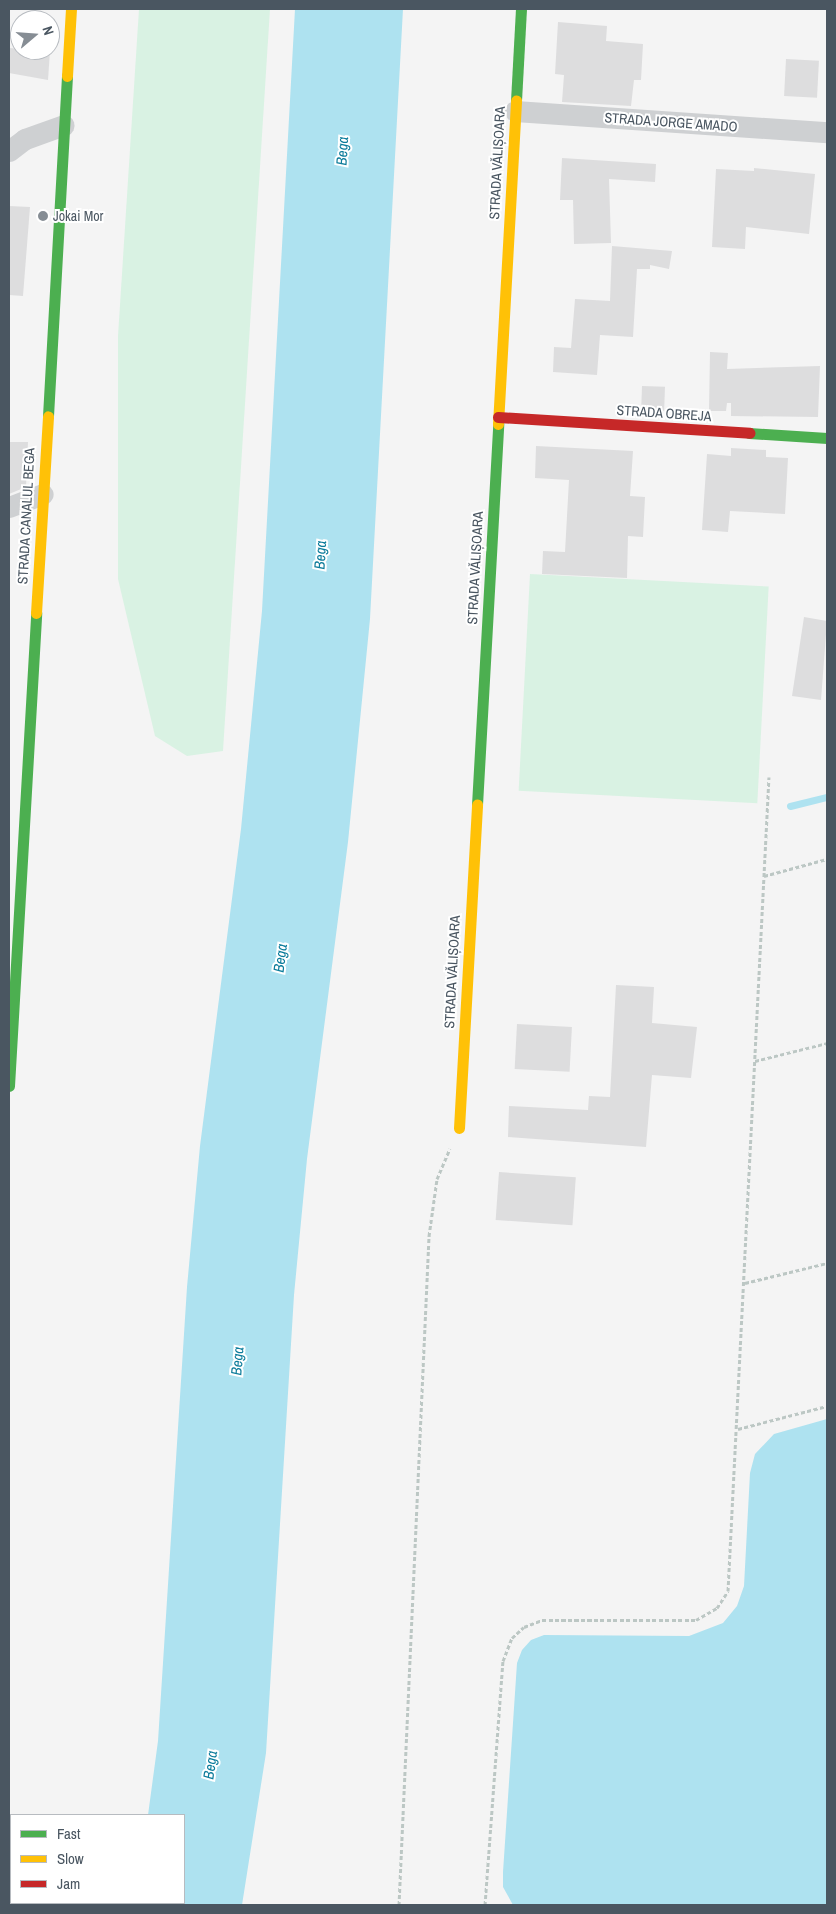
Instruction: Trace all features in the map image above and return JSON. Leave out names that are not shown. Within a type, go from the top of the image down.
[{"type":"street","name":"STRADA CANALUL BEGA","points":[[9,1086],[16,853],[42,494],[71,9]]},
{"type":"street","name":"STRADA VĂLIȘOARA","points":[[458,1128],[521,9]]},
{"type":"street","name":"STRADA JORGE AMADO","points":[[515,112],[827,132]]},
{"type":"street","points":[[9,151],[25,138],[64,125]]},
{"type":"street","name":"STRADA OBREJA","points":[[498,417],[827,438]]},
{"type":"street","points":[[9,508],[42,494]]},
{"type":"path","points":[[486,1905],[503,1662],[508,1646],[520,1630],[538,1621],[692,1621],[717,1608],[730,1584],[769,777]]},
{"type":"path","points":[[764,876],[827,859]]},
{"type":"path","points":[[755,1061],[827,1043]]},
{"type":"path","points":[[399,1905],[429,1236],[437,1179],[458,1128]]},
{"type":"path","points":[[744,1283],[827,1263]]},
{"type":"path","points":[[738,1428],[827,1406]]},
{"type":"green space","points":[[139,9],[270,9],[223,751],[187,756],[155,736],[118,579],[118,336]]},
{"type":"green space","points":[[530,574],[769,587],[757,803],[519,791]]},
{"type":"water","name":"Bega","points":[[295,9],[403,9],[370,619],[348,842],[307,1159],[294,1295],[266,1753],[242,1905],[133,1905],[185,1904],[185,1814],[148,1814],[158,1741],[187,1287],[200,1146],[241,829],[262,611]]},
{"type":"water","points":[[827,1419],[827,1905],[513,1905],[503,1887],[503,1872],[517,1663],[522,1650],[531,1640],[544,1635],[689,1636],[723,1623],[737,1606],[744,1586],[750,1473],[755,1454],[774,1434]]},
{"type":"building","points":[[558,22],[607,26],[606,41],[643,44],[641,80],[634,80],[631,106],[562,102],[564,75],[555,74]]},
{"type":"building","points":[[9,48],[10,60],[49,60],[48,80],[9,73]]},
{"type":"building","points":[[786,59],[819,61],[817,98],[784,96]]},
{"type":"building","points":[[562,158],[656,164],[655,182],[609,179],[611,243],[574,244],[573,200],[560,200]]},
{"type":"building","points":[[754,168],[815,174],[809,234],[746,227],[745,249],[712,247],[716,169],[754,171]]},
{"type":"building","points":[[9,206],[30,207],[23,296],[9,295]]},
{"type":"building","points":[[612,246],[672,251],[669,269],[650,265],[650,269],[637,269],[633,337],[600,335],[597,375],[553,372],[554,347],[571,348],[575,299],[610,301]]},
{"type":"building","points":[[710,352],[728,353],[727,369],[820,366],[818,417],[731,416],[731,403],[727,403],[726,411],[709,411]]},
{"type":"building","points":[[642,386],[665,387],[664,411],[641,410]]},
{"type":"building","points":[[9,442],[28,442],[26,487],[9,494]]},
{"type":"building","points":[[536,446],[633,451],[630,496],[645,497],[643,537],[628,536],[627,578],[542,574],[543,551],[565,552],[569,480],[535,478]]},
{"type":"building","points":[[731,448],[766,450],[766,457],[788,458],[785,514],[730,511],[728,532],[702,530],[707,454],[731,456]]},
{"type":"building","points":[[804,617],[827,621],[821,700],[792,696]]},
{"type":"building","points":[[616,985],[654,987],[652,1023],[697,1027],[691,1078],[652,1075],[646,1147],[508,1137],[509,1106],[588,1110],[589,1096],[610,1097]]},
{"type":"building","points":[[517,1024],[572,1027],[570,1072],[515,1069]]},
{"type":"building","points":[[499,1172],[576,1177],[572,1225],[496,1220]]},
{"type":"waterway","points":[[790,806],[827,797]]},
{"type":"traffic: fast","points":[[516,101],[521,9]]},
{"type":"traffic: fast","points":[[48,416],[67,76]]},
{"type":"traffic: fast","points":[[477,805],[498,424]]},
{"type":"traffic: fast","points":[[749,433],[827,438]]},
{"type":"traffic: fast","points":[[9,1086],[36,613]]},
{"type":"traffic: slow","points":[[67,76],[71,9]]},
{"type":"traffic: slow","points":[[498,424],[516,101]]},
{"type":"traffic: slow","points":[[36,613],[48,416]]},
{"type":"traffic: slow","points":[[459,1128],[477,805]]},
{"type":"traffic: jam","points":[[498,417],[749,433]]},
{"type":"place","name":"Jokai Mor","points":[[43,216]]}]
